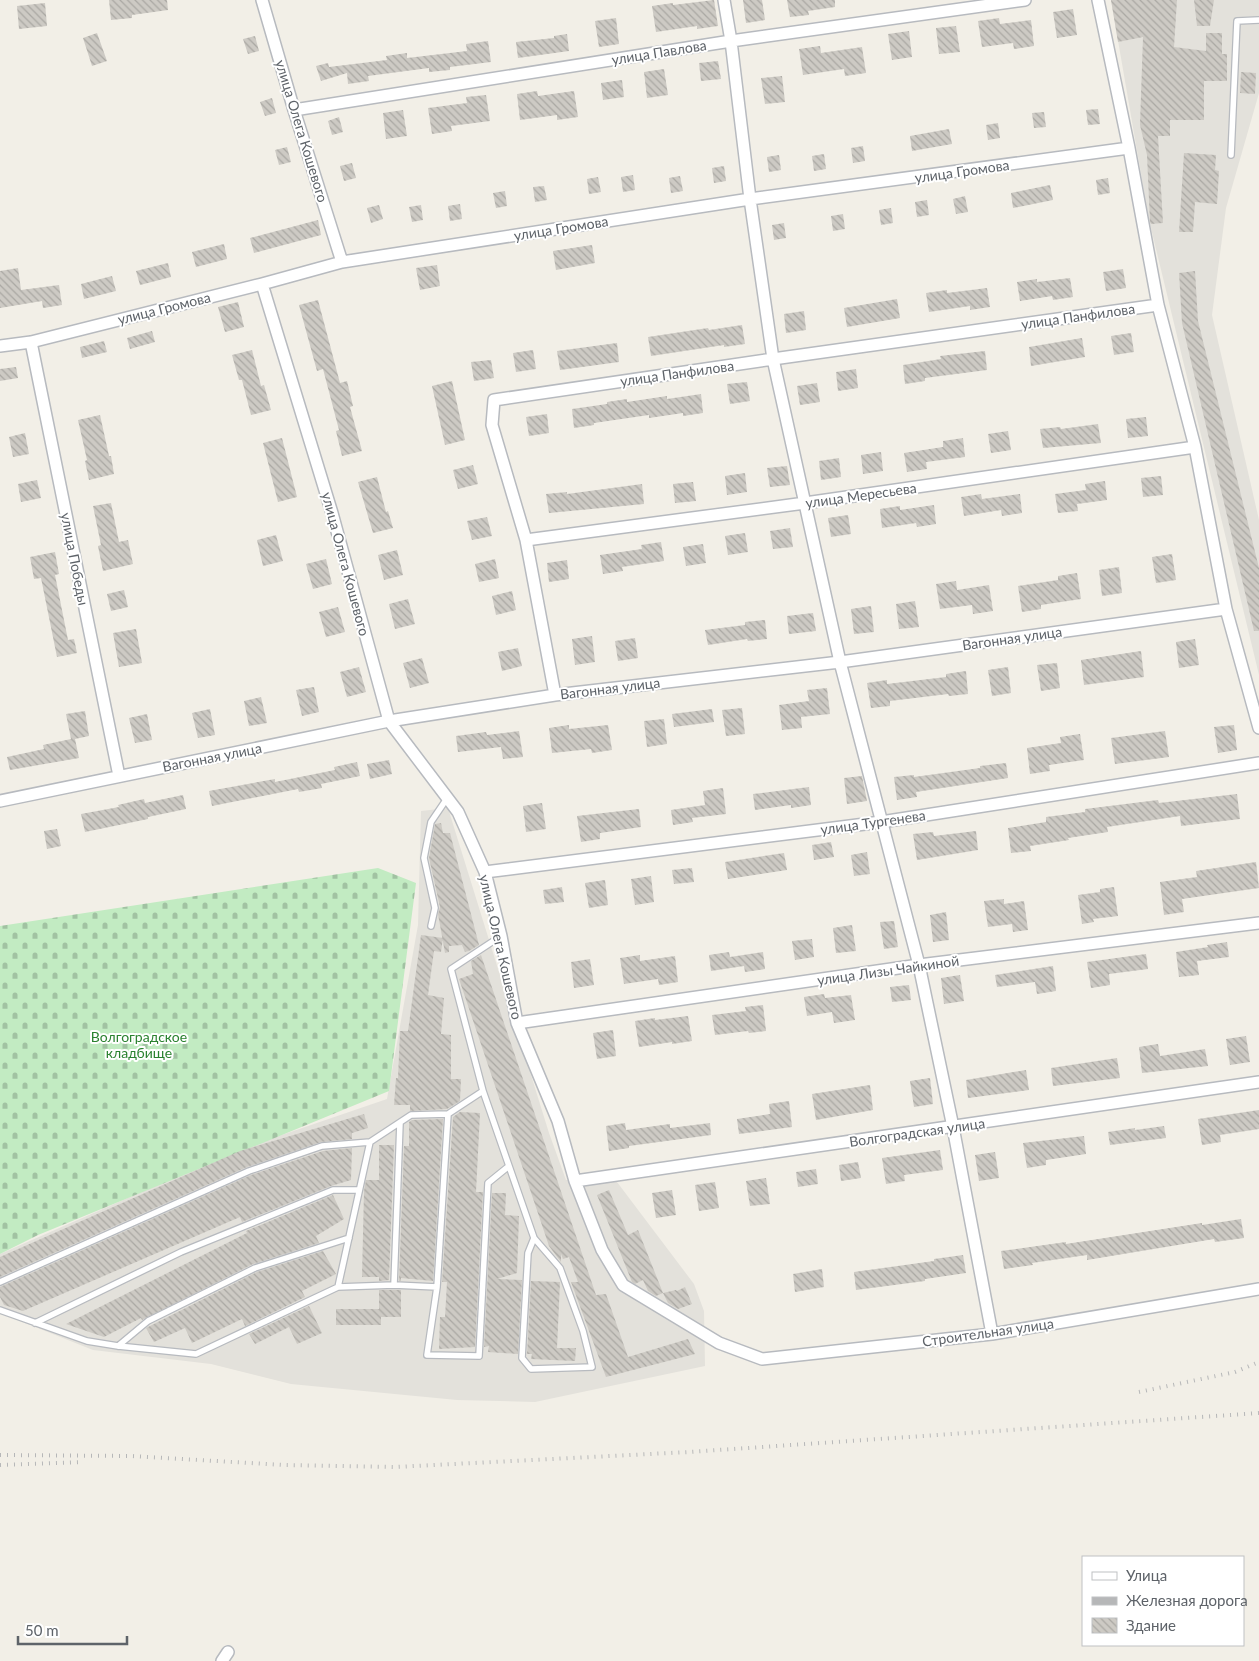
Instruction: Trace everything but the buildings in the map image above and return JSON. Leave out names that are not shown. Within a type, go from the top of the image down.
[{"type":"street","name":"улица Олега Кошевого","points":[[262,0],[294,110],[342,262]]},
{"type":"street","points":[[724,0],[773,359],[840,662],[919,965],[953,1127],[992,1334]]},
{"type":"street","name":"улица Павлова","points":[[294,110],[731,41],[1025,0]]},
{"type":"street","points":[[1098,0],[1129,148],[1158,305],[1195,447],[1226,609],[1259,728]]},
{"type":"street","name":"улица Громова","points":[[0,346],[31,342],[342,262],[750,199],[1129,148]]},
{"type":"street","name":"улица Олега Кошевого","points":[[262,284],[332,513],[389,721],[458,812],[486,872],[518,1023],[558,1121],[575,1181],[602,1250],[623,1285],[719,1342]]},
{"type":"street","name":"улица Панфилова","points":[[555,695],[526,540],[492,425],[494,400],[1158,305]]},
{"type":"street","name":"улица Победы","points":[[31,342],[119,776]]},
{"type":"street","name":"улица Мересьева","points":[[526,540],[806,503],[1195,447]]},
{"type":"street","name":"Вагонная улица","points":[[0,801],[389,721],[555,695],[840,662],[1226,609]]},
{"type":"street","name":"улица Тургенева","points":[[486,872],[881,822],[1259,763]]},
{"type":"street","name":"улица Лизы Чайкиной","points":[[518,1023],[919,965],[1259,923]]},
{"type":"street","name":"Волгоградская улица","points":[[575,1181],[1259,1082]]},
{"type":"street","name":"Строительная улица","points":[[719,1342],[762,1359],[992,1334],[1259,1289]]},
{"type":"lane","points":[[1231,155],[1237,22],[1259,20]]},
{"type":"lane","points":[[431,926],[435,908],[424,858],[432,822],[448,797]]},
{"type":"lane","points":[[501,936],[451,969],[483,1091],[534,1238],[560,1268],[583,1331],[592,1367],[531,1369],[522,1358],[528,1253],[534,1238]]},
{"type":"lane","points":[[0,1282],[249,1171],[322,1146],[370,1142],[411,1115],[448,1114],[483,1091]]},
{"type":"lane","points":[[448,1114],[437,1287],[426,1354],[479,1356],[488,1184],[509,1166]]},
{"type":"lane","points":[[394,1286],[400,1123]]},
{"type":"lane","points":[[338,1287],[370,1142]]},
{"type":"lane","points":[[35,1323],[181,1252],[333,1190],[359,1190]]},
{"type":"lane","points":[[118,1346],[148,1321],[255,1268],[349,1238]]},
{"type":"lane","points":[[0,1310],[87,1341],[196,1354],[338,1287],[437,1287]]},
{"type":"shaded area","points":[[1111,0],[1259,0],[1259,93],[1226,208],[1212,315],[1259,520],[1259,675],[1149,220]]},
{"type":"shaded area","points":[[448,808],[549,1133],[566,1180],[617,1182],[694,1284],[704,1311],[705,1366],[535,1402],[457,1400],[291,1384],[211,1364],[93,1350],[0,1313],[0,1254],[235,1151],[387,1099],[418,925],[421,811]]},
{"type":"green space","name":"Волгоградское кладбище","points":[[378,868],[416,883],[389,1091],[38,1235],[0,1254],[0,926]]},
{"type":"railway","points":[[1139,1392],[1235,1372],[1259,1362]]},
{"type":"railway","points":[[0,1455],[131,1456],[284,1465],[395,1467],[689,1452],[1259,1413]]},
{"type":"railway","points":[[0,1465],[82,1462]]}]
